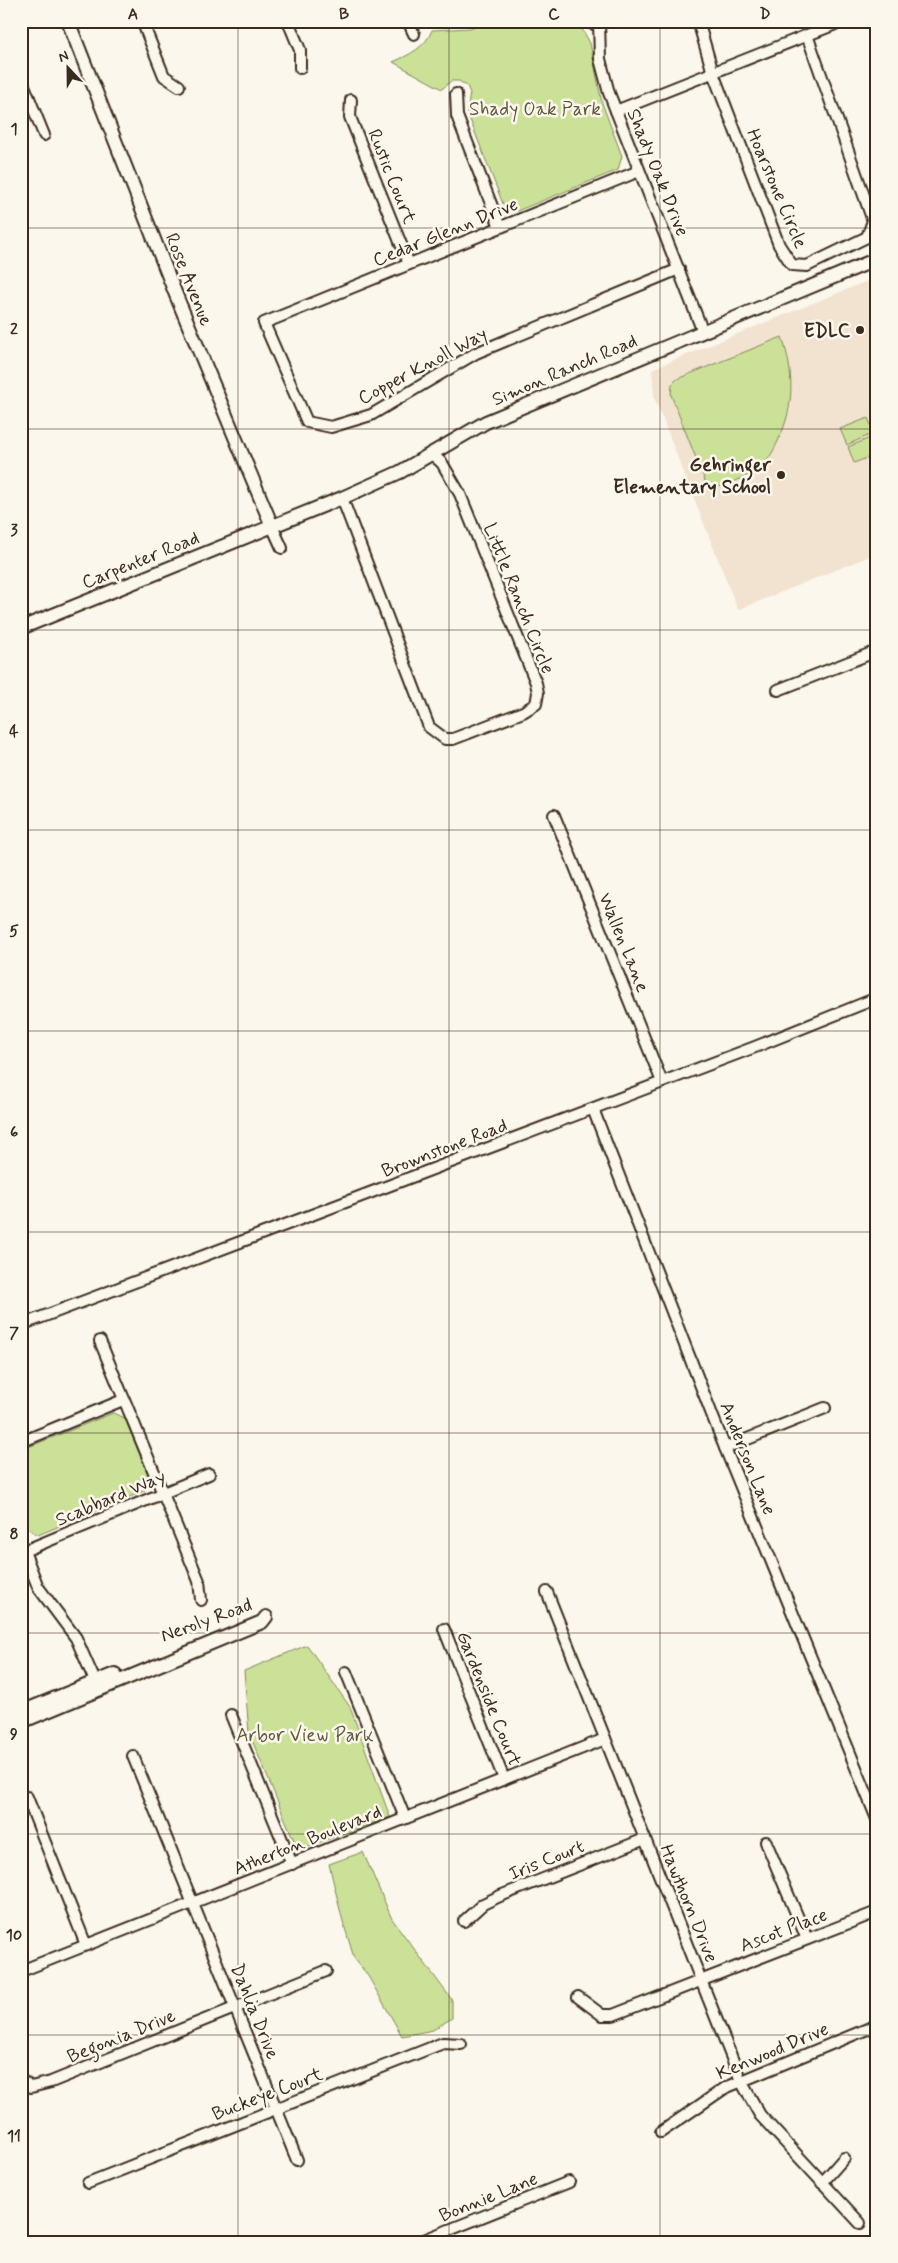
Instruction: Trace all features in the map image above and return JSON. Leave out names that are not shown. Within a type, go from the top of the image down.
[{"type":"street","name":"Rose Avenue","points":[[68,21],[176,295],[282,548]]},
{"type":"street","points":[[142,21],[164,76],[179,86]]},
{"type":"street","points":[[288,21],[300,50],[300,68]]},
{"type":"street","points":[[408,21],[414,34]]},
{"type":"street","points":[[584,21],[598,23]]},
{"type":"street","points":[[698,21],[713,73]]},
{"type":"street","points":[[616,111],[843,21]]},
{"type":"street","name":"Shady Oak Drive","points":[[598,23],[600,59],[616,111],[703,332]]},
{"type":"street","name":"Hoarstone Circle","points":[[713,73],[779,245],[792,265],[807,266],[867,238],[873,221],[807,35]]},
{"type":"street","points":[[21,78],[44,135]]},
{"type":"street","points":[[456,94],[457,116],[500,227]]},
{"type":"street","name":"Rustic Court","points":[[351,100],[350,117],[409,264]]},
{"type":"street","name":"Cedar Glenn Drive","points":[[264,323],[639,171]]},
{"type":"street","name":"Simon Ranch Road","points":[[272,526],[400,472],[486,422],[877,260]]},
{"type":"street","name":"Copper Knoll Way","points":[[264,323],[307,422],[331,427],[371,415],[476,353],[679,269]]},
{"type":"street","name":"Little Ranch Circle","points":[[342,498],[429,727],[444,739],[454,739],[523,712],[536,704],[538,693],[536,683],[460,494],[442,463],[431,453]]},
{"type":"street","name":"Carpenter Road","points":[[21,628],[272,526]]},
{"type":"street","points":[[778,690],[877,651]]},
{"type":"street","name":"Wallen Lane","points":[[554,815],[662,1082]]},
{"type":"street","name":"Brownstone Road","points":[[21,1325],[593,1109],[877,998]]},
{"type":"street","name":"Anderson Lane","points":[[593,1109],[725,1448],[877,1819]]},
{"type":"street","points":[[100,1341],[199,1581],[201,1600]]},
{"type":"street","points":[[21,1442],[123,1400]]},
{"type":"street","points":[[725,1448],[826,1408]]},
{"type":"street","name":"Scabbard Way","points":[[22,1548],[163,1494],[209,1474]]},
{"type":"street","points":[[22,1548],[38,1587],[76,1638],[97,1685]]},
{"type":"street","name":"Hawthorn Drive","points":[[547,1592],[742,2081],[760,2115],[860,2223]]},
{"type":"street","name":"Neroly Road","points":[[21,1712],[97,1685],[262,1622],[266,1617],[260,1617],[97,1685],[21,1722]]},
{"type":"street","name":"Gardenside Court","points":[[444,1629],[504,1779]]},
{"type":"street","points":[[346,1672],[405,1818]]},
{"type":"street","points":[[232,1715],[292,1864]]},
{"type":"street","name":"Atherton Boulevard","points":[[21,1971],[605,1739]]},
{"type":"street","name":"Dahlia Drive","points":[[133,1756],[297,2160]]},
{"type":"street","points":[[27,1797],[86,1945]]},
{"type":"street","name":"Iris Court","points":[[464,1921],[483,1904],[500,1896],[645,1839]]},
{"type":"street","points":[[766,1842],[807,1939]]},
{"type":"street","name":"Ascot Place","points":[[578,1997],[602,2015],[613,2015],[877,1912]]},
{"type":"street","name":"Begonia Drive","points":[[21,2080],[31,2087],[52,2082],[326,1971]]},
{"type":"street","name":"Kenwood Drive","points":[[660,2132],[725,2088],[877,2025]]},
{"type":"street","name":"Buckeye Court","points":[[88,2182],[443,2043],[461,2044]]},
{"type":"street","points":[[822,2183],[844,2158]]},
{"type":"street","name":"Bonnie Lane","points":[[419,2242],[569,2182]]},
{"type":"shaded area","name":"Gehringer Elementary School","points":[[877,277],[877,553],[738,610],[654,397],[652,369]]},
{"type":"green space","name":"Shady Oak Park","points":[[488,21],[557,21],[582,29],[590,43],[602,103],[622,156],[618,170],[517,211],[503,204],[467,112],[470,93],[467,86],[459,81],[451,81],[442,89],[393,62],[421,46],[432,30],[470,28]]},
{"type":"green space","points":[[782,337],[789,364],[791,389],[784,428],[776,445],[759,469],[741,479],[709,491],[671,395],[672,384],[677,379]]},
{"type":"green space","points":[[868,418],[874,433],[847,445],[840,429]]},
{"type":"green space","points":[[875,436],[877,454],[854,463],[848,447]]},
{"type":"green space","points":[[113,1413],[125,1418],[150,1480],[144,1491],[38,1535],[25,1527],[21,1518],[21,1450]]},
{"type":"green space","name":"Arbor View Park","points":[[307,1645],[350,1707],[390,1817],[298,1850],[249,1733],[244,1671]]},
{"type":"green space","points":[[363,1852],[392,1919],[452,2000],[452,2018],[433,2030],[402,2036],[368,1976],[354,1958],[329,1864]]},
{"type":"place","name":"EDLC","points":[[860,330]]},
{"type":"place","name":"Gehringer Elementary School","points":[[781,475]]}]
